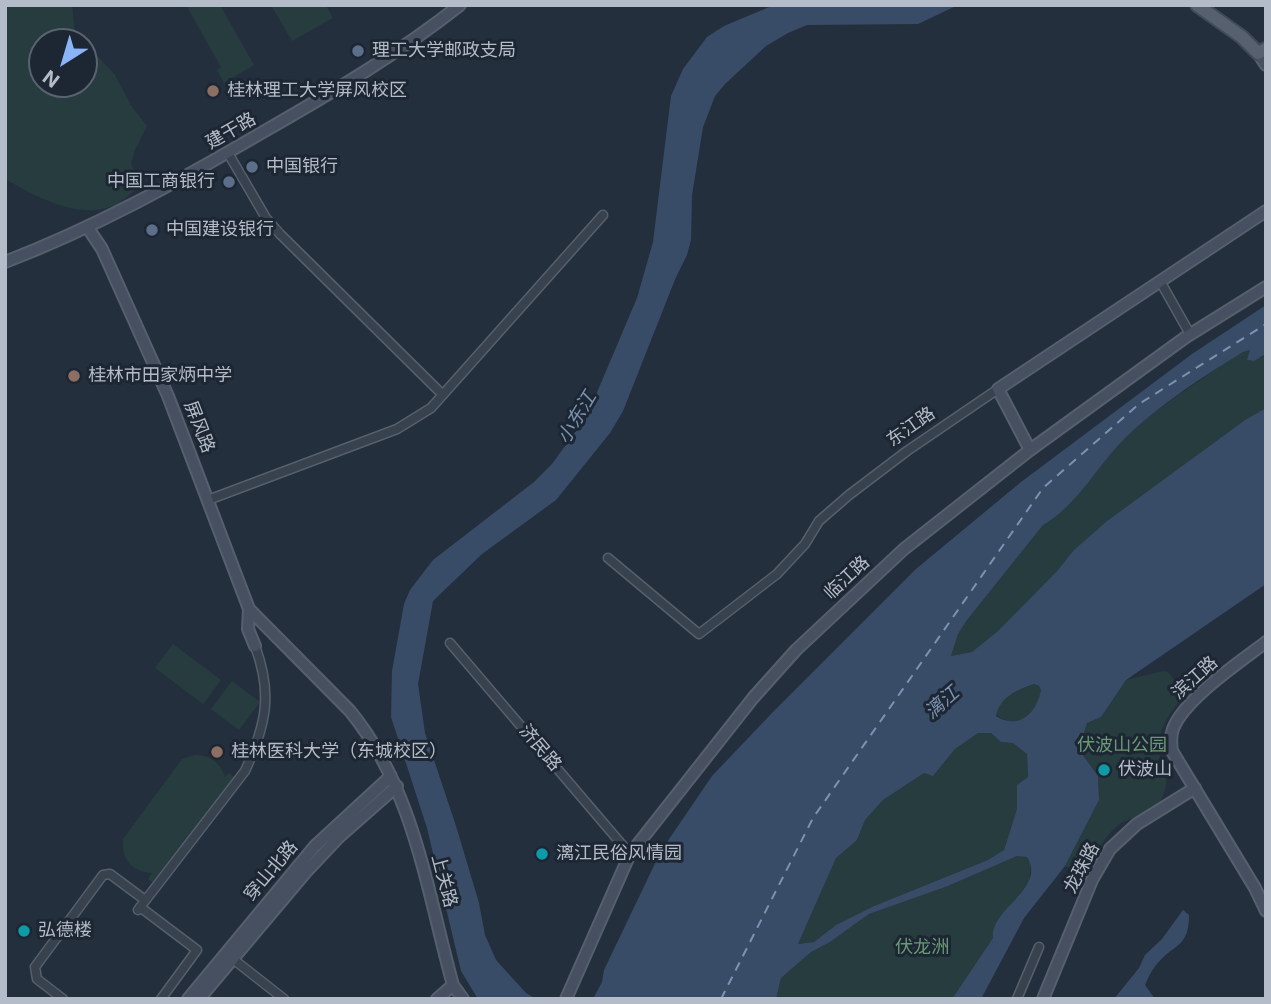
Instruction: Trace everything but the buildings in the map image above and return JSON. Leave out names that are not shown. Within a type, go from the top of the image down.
[{"type":"main road","points":[[1197,5],[1264,55]]},
{"type":"main road","points":[[1210,5],[1253,37],[1264,55]]},
{"type":"street","name":"建干路","points":[[5,262],[88,228],[156,194],[386,59],[460,5]]},
{"type":"street","points":[[228,153],[266,218],[279,234],[443,394]]},
{"type":"street","name":"东江路","points":[[608,558],[699,634],[776,574],[805,544],[819,521],[907,451],[1266,211]]},
{"type":"street","points":[[208,500],[397,429],[430,408],[603,215]]},
{"type":"street","name":"屏风路","points":[[88,228],[102,249],[169,396],[249,609],[248,629],[255,646]]},
{"type":"street","points":[[1160,282],[1191,334]]},
{"type":"street","name":"临江路","points":[[566,999],[630,854],[753,698],[796,650],[904,549],[1030,450],[1191,334],[1266,287]]},
{"type":"street","points":[[998,389],[1030,450]]},
{"type":"street","name":"上关路","points":[[249,609],[350,711],[365,730],[394,781],[414,835],[453,985],[464,999]]},
{"type":"street","name":"滨江路","points":[[1266,642],[1209,686],[1176,721],[1170,740],[1172,751],[1255,888],[1266,911]]},
{"type":"street","name":"济民路","points":[[450,643],[630,854]]},
{"type":"street","points":[[141,906],[245,771],[266,702],[266,683],[255,646]]},
{"type":"street","name":"穿山北路","points":[[199,999],[306,872],[394,781]]},
{"type":"street","name":"穿山北路","points":[[188,999],[315,846],[394,781]]},
{"type":"street","name":"龙珠路","points":[[1044,999],[1092,880],[1110,849],[1137,824],[1195,789]]},
{"type":"street","points":[[63,999],[37,979],[35,967],[103,875],[110,874],[141,906],[198,950],[160,999]]},
{"type":"street","points":[[1017,999],[1039,947]]},
{"type":"street","points":[[233,959],[284,999]]},
{"type":"street","points":[[437,999],[453,985]]},
{"type":"green space","points":[[5,5],[72,5],[75,28],[28,28],[28,98],[98,98],[98,57],[115,75],[132,107],[147,126],[131,164],[141,184],[115,205],[101,209],[73,209],[31,193],[5,179]]},
{"type":"green space","points":[[186,5],[220,5],[254,65],[224,83],[217,70],[221,67]]},
{"type":"green space","points":[[271,5],[326,5],[333,18],[292,41]]},
{"type":"green space","points":[[1250,350],[1261,358],[1266,354],[1266,408],[1245,420],[1107,521],[1074,550],[998,631],[972,652],[951,656],[958,634],[967,620],[1043,525],[1073,500],[1126,436],[1172,399],[1229,360]]},
{"type":"green space","points":[[173,644],[221,680],[203,704],[155,668]]},
{"type":"green space","name":"伏波山公园","points":[[1168,672],[1185,694],[1170,714],[1160,736],[1159,752],[1166,779],[1165,791],[1158,804],[1148,812],[1122,823],[1112,831],[1083,875],[1065,866],[1099,800],[1098,776],[1079,750],[1087,723],[1101,717],[1126,680]]},
{"type":"green space","points":[[232,681],[260,702],[239,730],[211,709]]},
{"type":"green space","points":[[1034,684],[1042,690],[1036,706],[1025,717],[1012,721],[996,715],[1006,699]]},
{"type":"green space","points":[[978,733],[991,733],[1001,742],[1013,743],[1027,754],[1028,778],[1017,785],[1017,809],[1004,850],[988,860],[874,906],[836,925],[814,942],[798,944],[836,858],[857,840],[865,820],[883,800],[924,773],[934,775],[955,749]]},
{"type":"green space","points":[[195,755],[210,758],[217,763],[225,777],[229,773],[234,777],[154,883],[148,879],[152,873],[139,870],[129,863],[124,853],[123,839],[182,759]]},
{"type":"green space","name":"伏龙洲","points":[[1017,856],[1027,857],[1031,863],[1029,882],[1001,917],[993,938],[952,999],[776,999],[781,978],[811,952],[869,914],[948,886]]},
{"type":"water","points":[[774,5],[958,5],[918,24],[807,25],[766,46],[725,84],[715,96],[703,127],[692,195],[691,240],[687,255],[623,411],[610,433],[556,500],[482,554],[433,601],[418,684],[425,733],[479,903],[485,935],[496,960],[526,993],[536,999],[478,999],[461,971],[427,828],[391,717],[392,671],[404,604],[410,590],[433,560],[534,482],[552,464],[587,416],[637,298],[653,242],[671,96],[683,69],[707,37],[724,26]]},
{"type":"water","name":"漓江","points":[[1266,305],[1266,354],[1254,361],[1247,360],[1250,350],[1243,352],[1167,402],[1125,438],[1077,497],[1043,525],[967,620],[958,634],[951,656],[972,652],[998,631],[1074,550],[1107,521],[1245,420],[1266,408],[1266,584],[1126,680],[1101,717],[1087,723],[1079,750],[1098,776],[1099,800],[1065,866],[1024,918],[981,999],[952,999],[993,938],[994,927],[1000,917],[1030,879],[1031,868],[1027,857],[1017,856],[948,886],[869,914],[811,952],[781,978],[776,999],[593,999],[602,982],[604,970],[661,851],[712,776],[916,569],[1021,482],[1192,354]],"holes":[[[1034,684],[1041,690],[1036,705],[1026,717],[1012,721],[996,716],[1005,699]],[[978,733],[991,733],[1001,742],[1013,743],[1027,754],[1028,777],[1017,785],[1017,809],[1004,850],[988,860],[874,906],[836,925],[814,942],[798,944],[836,858],[857,840],[865,820],[883,800],[924,773],[933,776],[955,749]]]},
{"type":"water","points":[[1183,910],[1189,915],[1183,940],[1156,965],[1145,985],[1155,999],[1114,999],[1139,968],[1145,955],[1162,939]]},
{"type":"ferry route","points":[[721,999],[813,818],[1043,488],[1139,404],[1266,324]]},
{"type":"place","name":"理工大学邮政支局","points":[[358,51]]},
{"type":"place","name":"桂林理工大学屏风校区","points":[[213,91]]},
{"type":"place","name":"中国银行","points":[[252,167]]},
{"type":"place","name":"中国工商银行","points":[[229,182]]},
{"type":"place","name":"中国建设银行","points":[[152,230]]},
{"type":"place","name":"桂林市田家炳中学","points":[[74,376]]},
{"type":"place","name":"桂林医科大学（东城校区）","points":[[217,752]]},
{"type":"place","name":"伏波山","points":[[1104,770]]},
{"type":"place","name":"漓江民俗风情园","points":[[542,854]]},
{"type":"place","name":"弘德楼","points":[[24,931]]},
{"type":"water label","name":"小东江","points":[[577,418]]}]
